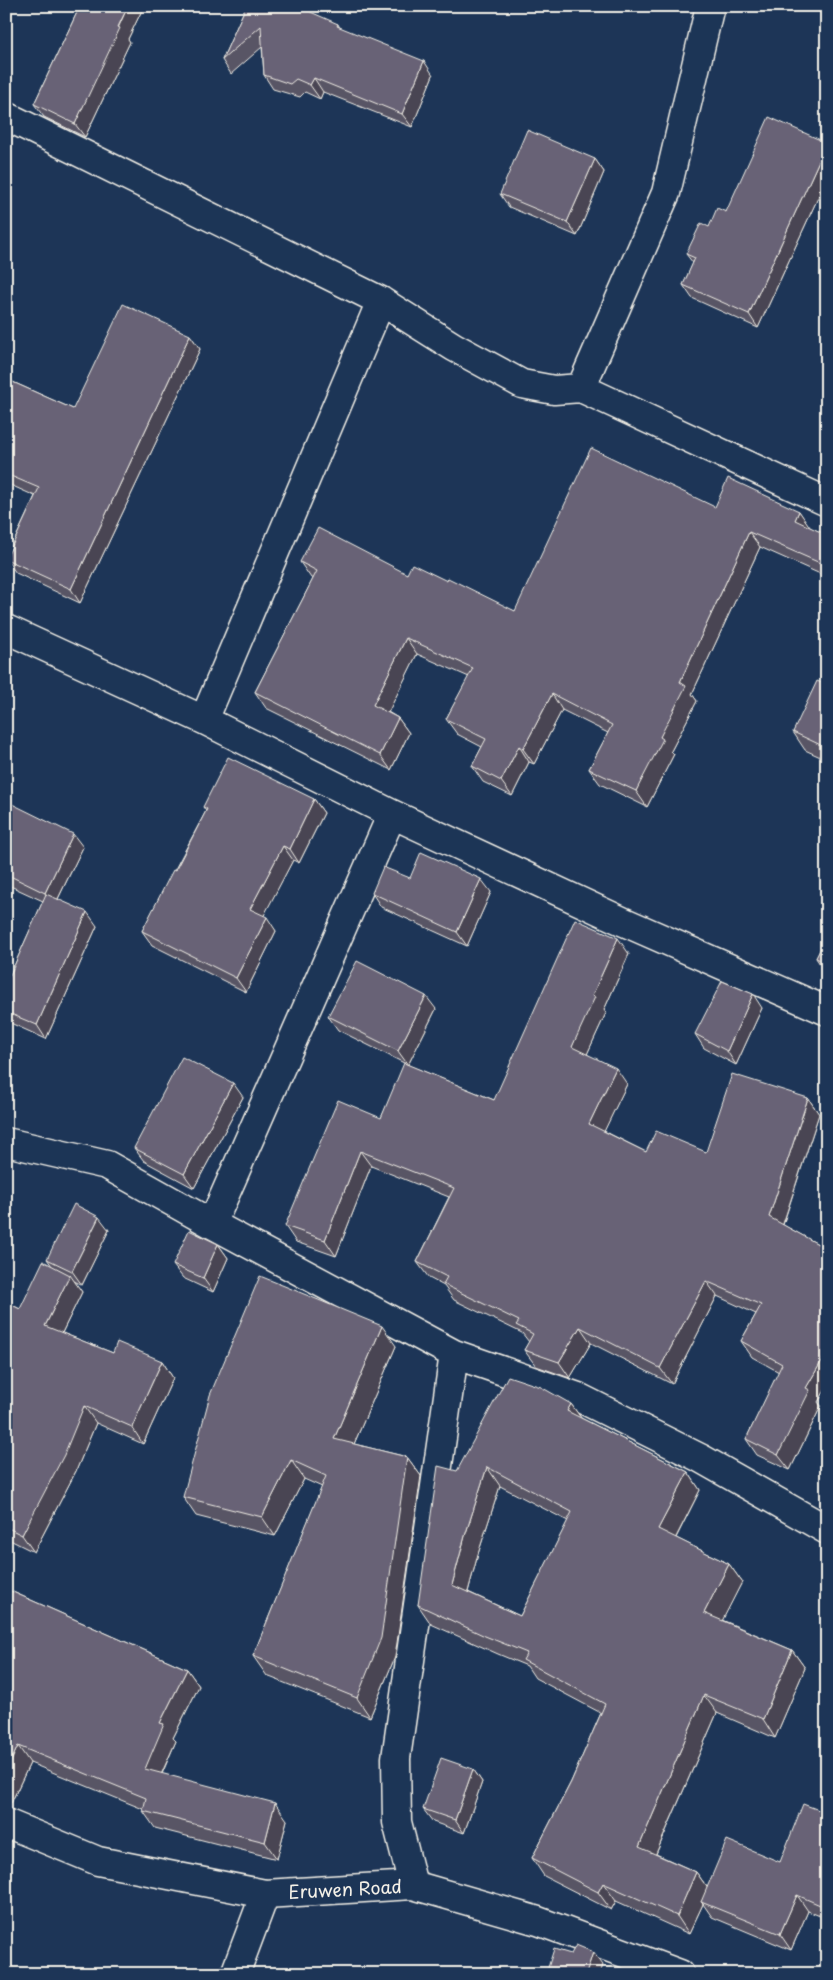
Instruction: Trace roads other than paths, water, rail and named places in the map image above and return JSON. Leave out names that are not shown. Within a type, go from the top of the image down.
[{"type":"street","points":[[581,388],[666,193],[710,6]]},
{"type":"street","points":[[6,116],[382,301],[454,347],[522,384],[554,390],[581,388],[827,502]]},
{"type":"street","points":[[204,720],[382,301]]},
{"type":"street","points":[[6,629],[204,720],[392,814],[622,921],[827,1011]]},
{"type":"street","points":[[212,1224],[392,814]]},
{"type":"street","points":[[6,1142],[107,1165],[212,1224],[454,1354],[578,1397],[700,1458],[827,1530]]},
{"type":"street","points":[[413,1886],[397,1822],[396,1758],[454,1354]]},
{"type":"street","name":"Eruwen Road","points":[[6,1823],[98,1861],[265,1894],[413,1886],[538,1921],[680,1974]]},
{"type":"street","points":[[235,1974],[265,1894]]}]
